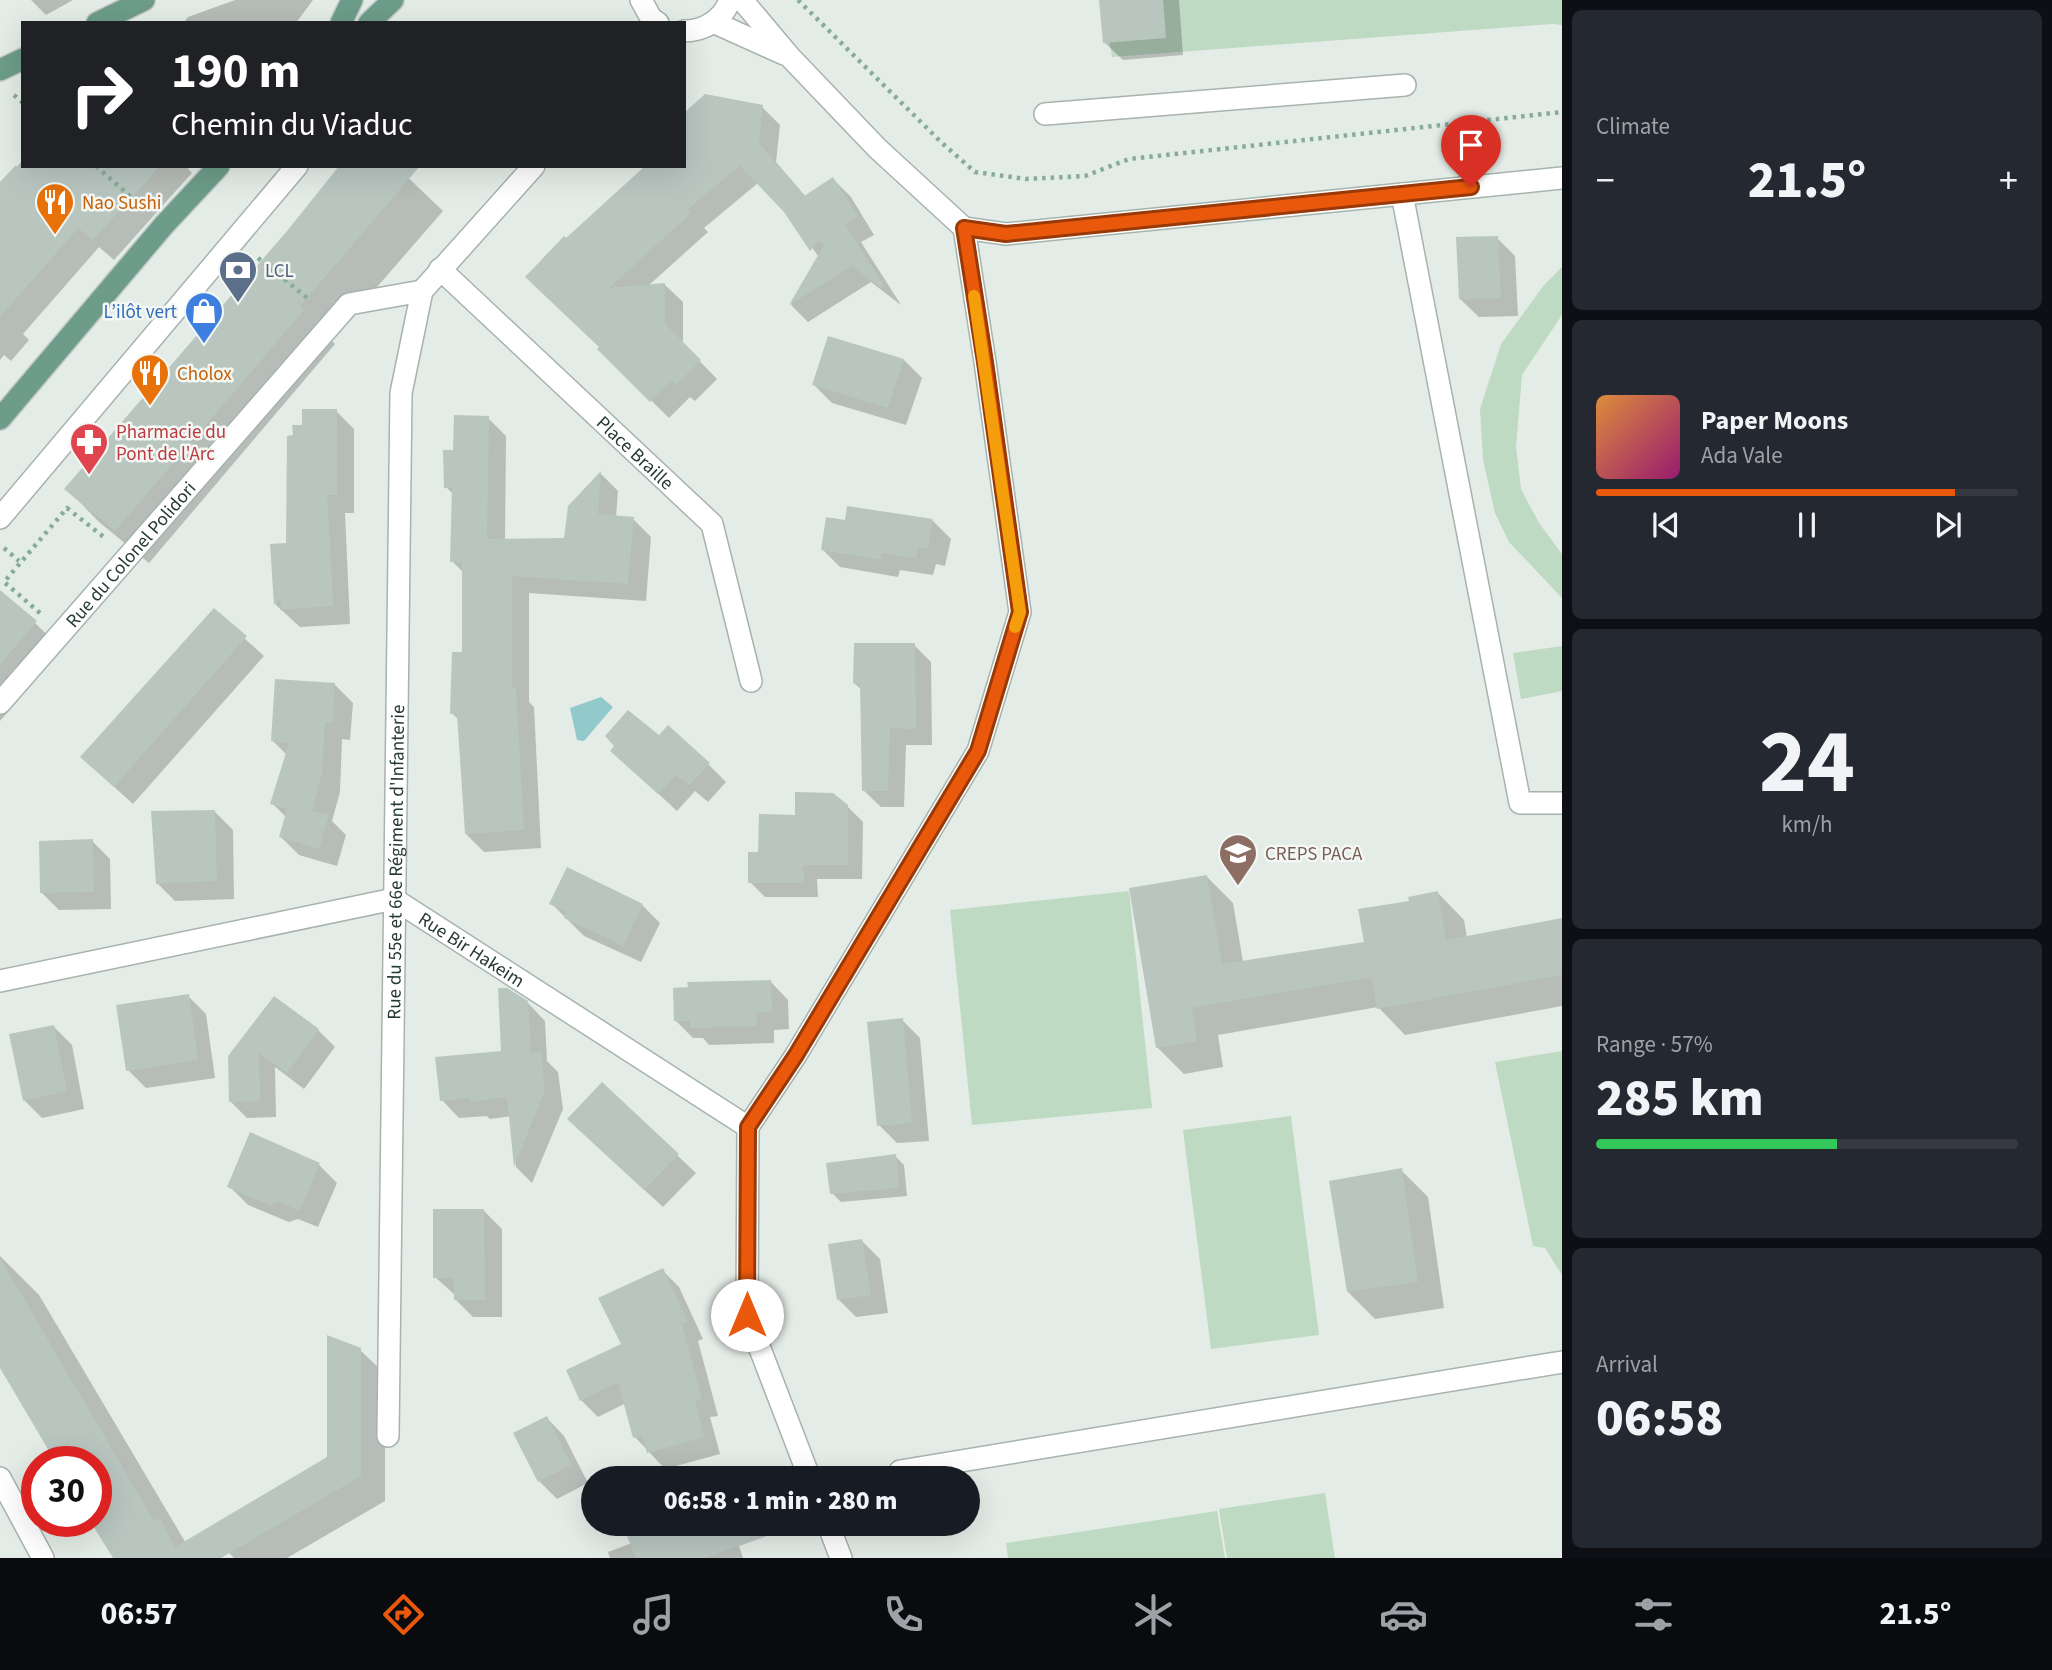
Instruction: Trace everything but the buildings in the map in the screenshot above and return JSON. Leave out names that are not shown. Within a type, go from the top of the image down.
[{"type":"main road","points":[[101,21],[144,0]]},
{"type":"main road","points":[[342,21],[352,0]]},
{"type":"main road","points":[[371,21],[393,0]]},
{"type":"main road","points":[[0,70],[21,60]]},
{"type":"main road","points":[[0,419],[164,225],[217,168]]},
{"type":"street","points":[[686,31],[694,31],[713,22],[720,17],[730,0]]},
{"type":"street","points":[[742,0],[790,57],[877,148],[964,228],[1006,234],[1562,178]]},
{"type":"street","points":[[713,22],[790,57]]},
{"type":"street","points":[[1045,114],[1405,85]]},
{"type":"street","points":[[0,518],[295,168]]},
{"type":"street","points":[[422,290],[532,168]]},
{"type":"street","points":[[1402,194],[1520,803],[1562,803]]},
{"type":"street","points":[[805,1466],[747,1315],[748,1127],[796,1055],[978,751],[1020,612],[964,228]]},
{"type":"street","name":"Place Braille","points":[[440,269],[712,524],[751,681]]},
{"type":"street","name":"Rue du Colonel Polidori","points":[[0,703],[349,304],[422,290]]},
{"type":"street","name":"Rue du 55e et 66e Régiment d'Infanterie","points":[[388,1436],[401,393],[422,290]]},
{"type":"street","points":[[0,981],[394,899]]},
{"type":"street","name":"Rue Bir Hakeim","points":[[394,899],[748,1127]]},
{"type":"street","points":[[931,1466],[1562,1362]]},
{"type":"street","points":[[0,1478],[43,1558]]},
{"type":"street","points":[[833,1536],[841,1558]]},
{"type":"path","points":[[98,168],[164,225]]},
{"type":"path","points":[[236,240],[335,320]]},
{"type":"path","points":[[62,632],[4,582],[19,561],[67,508],[128,557]]},
{"type":"path","points":[[0,544],[19,561]]},
{"type":"green space","points":[[1103,0],[1562,0],[1562,25],[1112,57]]},
{"type":"green space","points":[[1562,267],[1562,315],[1522,375],[1516,447],[1521,489],[1539,523],[1562,554],[1562,598],[1509,542],[1495,513],[1483,460],[1480,409],[1501,344],[1544,285]]},
{"type":"green space","points":[[1562,646],[1562,691],[1521,699],[1513,653]]},
{"type":"green space","points":[[1129,891],[1152,1108],[972,1125],[950,910]]},
{"type":"green space","points":[[1562,1051],[1562,1275],[1545,1248],[1533,1246],[1495,1062]]},
{"type":"green space","points":[[1291,1116],[1319,1335],[1211,1349],[1183,1130]]},
{"type":"green space","points":[[1325,1493],[1335,1558],[1227,1558],[1219,1509]]},
{"type":"green space","points":[[1217,1511],[1225,1558],[1008,1558],[1006,1543]]},
{"type":"water","points":[[601,697],[613,707],[584,741],[577,740],[570,708]]},
{"type":"slow traffic","points":[[974,296],[1020,612],[1015,627]]},
{"type":"place","name":"Nao Sushi","points":[[55,236]]},
{"type":"place","name":"LCL","points":[[238,304]]},
{"type":"place","name":"L’ilôt vert","points":[[204,345]]},
{"type":"place","name":"Cholox","points":[[150,407]]},
{"type":"place","name":"Pharmacie du Pont de l'Arc","points":[[89,476]]},
{"type":"place","name":"CREPS PACA","points":[[1238,887]]},
{"type":"route","points":[[747,1315],[748,1127],[796,1055],[978,751],[1020,612],[964,228],[1006,234],[1471,187]]}]
